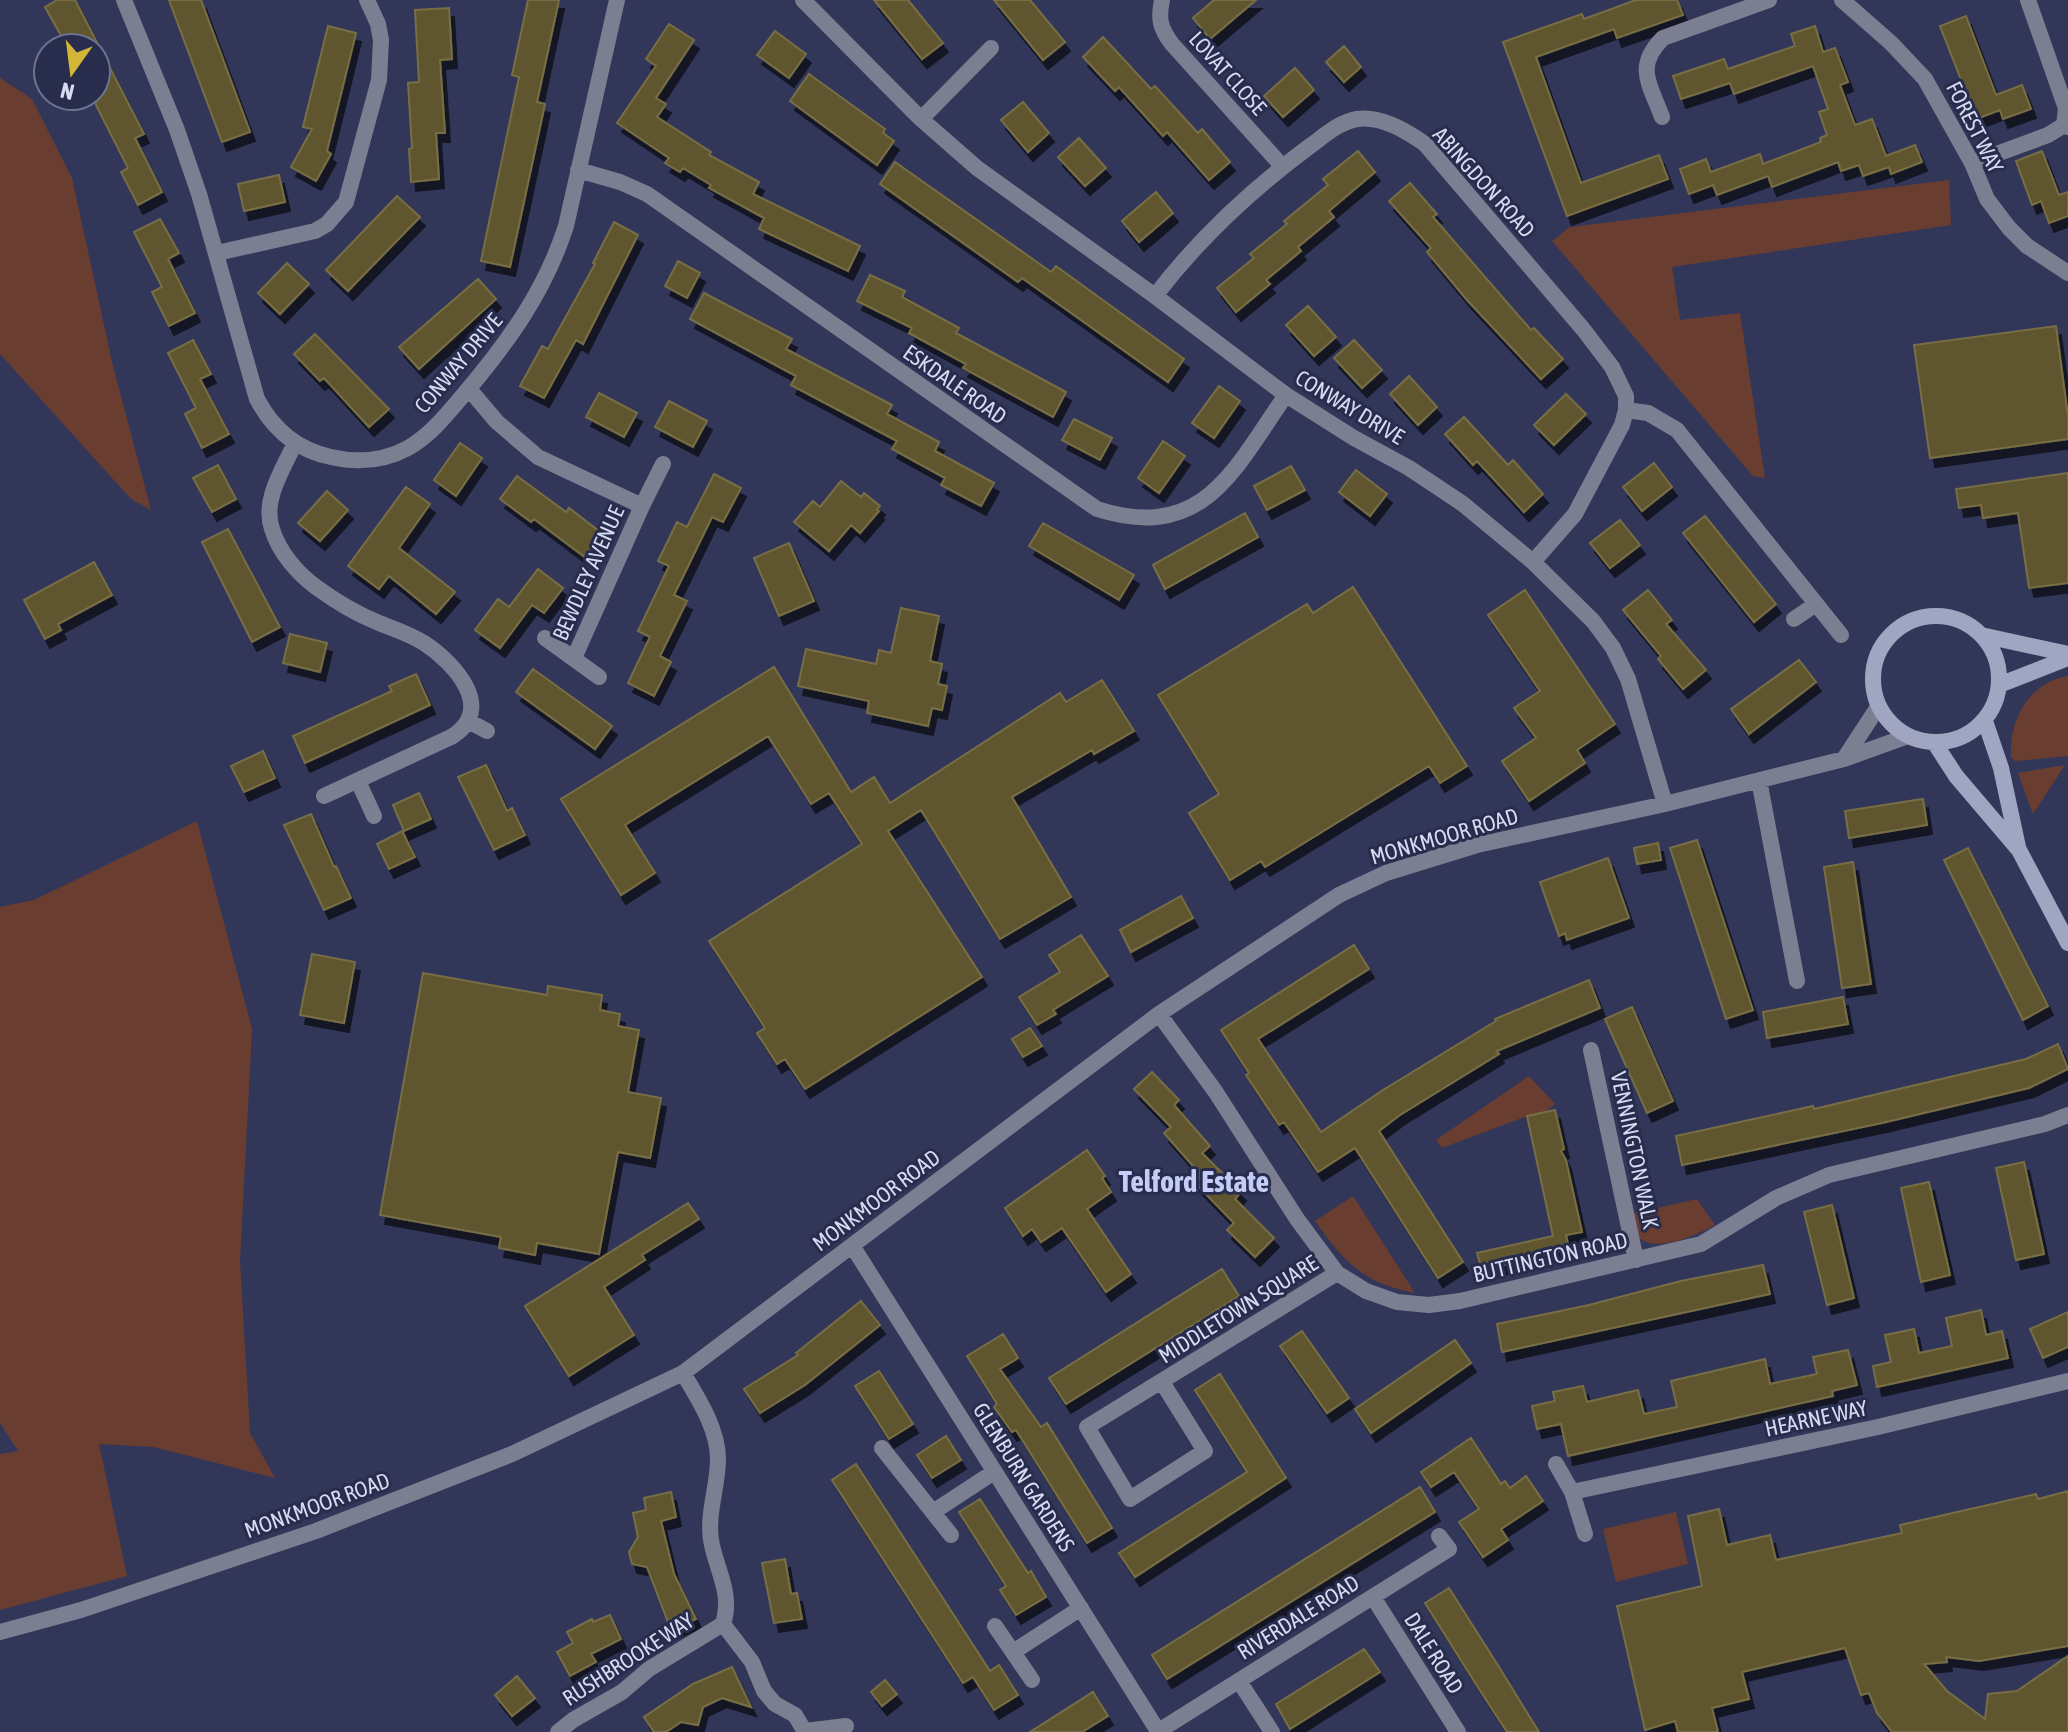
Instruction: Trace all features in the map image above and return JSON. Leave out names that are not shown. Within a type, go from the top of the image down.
[{"type":"street","name":"CONWAY DRIVE","points":[[124,0],[177,130],[217,253],[257,399],[266,415],[295,443],[316,454],[342,460],[367,461],[409,448],[428,433],[510,338],[543,286],[566,226],[617,0]]},
{"type":"street","points":[[217,253],[315,231],[327,224],[346,202],[380,69],[378,24],[367,0]]},
{"type":"street","name":"CONWAY DRIVE","points":[[803,0],[921,119],[977,168],[1286,395],[1463,504],[1533,562],[1593,621],[1613,648],[1628,679],[1665,804]]},
{"type":"street","name":"LOVAT CLOSE","points":[[1162,0],[1159,16],[1161,29],[1283,167]]},
{"type":"street","points":[[1662,117],[1647,75],[1646,61],[1652,49],[1663,38],[1769,0]]},
{"type":"street","name":"FOREST WAY","points":[[1842,0],[1891,43],[1925,79],[1972,163],[1987,199],[2009,228],[2027,246],[2068,273]]},
{"type":"street","points":[[1972,163],[2066,126],[2066,108],[2028,0]]},
{"type":"street","points":[[921,119],[991,48]]},
{"type":"street","name":"ABINGDON ROAD","points":[[1155,296],[1183,259],[1215,225],[1283,167],[1338,126],[1359,118],[1385,123],[1407,131],[1425,144],[1583,329],[1612,367],[1626,396],[1626,410]]},
{"type":"street","name":"ESKDALE ROAD","points":[[578,170],[620,182],[647,194],[1082,500],[1121,517],[1159,518],[1178,513],[1210,496],[1226,481],[1286,395]]},
{"type":"street","name":"BEWDLEY AVENUE","points":[[469,389],[497,422],[538,457],[642,506]]},
{"type":"street","points":[[1533,562],[1575,514],[1615,439],[1626,410],[1648,413],[1677,430],[1841,635]]},
{"type":"street","points":[[295,443],[270,500],[271,528],[284,554],[314,585],[334,599],[370,619],[410,635],[438,653],[458,674],[472,700],[473,711],[470,722],[462,731],[324,796]]},
{"type":"street","name":"BEWDLEY AVENUE","points":[[574,658],[663,464]]},
{"type":"street","points":[[1794,619],[1816,604]]},
{"type":"street","points":[[1981,635],[1993,651],[1999,673],[1999,685],[1985,721],[1971,733],[1934,742],[1908,736],[1888,721],[1878,707],[1873,687],[1876,657],[1887,639],[1908,622],[1929,617],[1951,618],[1981,635],[2068,656]]},
{"type":"street","name":"BEWDLEY AVENUE","points":[[545,638],[599,677]]},
{"type":"street","points":[[1999,685],[2068,656]]},
{"type":"street","points":[[1844,759],[1878,707]]},
{"type":"street","points":[[1985,721],[2001,768],[2019,850]]},
{"type":"street","points":[[470,722],[487,731]]},
{"type":"street","name":"MONKMOOR ROAD","points":[[0,1632],[81,1610],[316,1531],[512,1454],[683,1373],[1159,1014],[1339,895],[1386,873],[1477,845],[1665,804],[1844,759],[1908,736]]},
{"type":"street","points":[[1934,742],[1956,776],[2019,850],[2068,943]]},
{"type":"street","points":[[1759,780],[1797,981]]},
{"type":"street","points":[[358,781],[374,816]]},
{"type":"street","name":"BUTTINGTON ROAD","points":[[1159,1014],[1215,1091],[1297,1219],[1337,1273],[1366,1291],[1397,1302],[1429,1305],[1460,1301],[1701,1244],[1776,1198],[1829,1175],[2045,1124],[2068,1115]]},
{"type":"street","name":"VENNINGTON WALK","points":[[1591,1050],[1636,1260]]},
{"type":"street","name":"GLENBURN GARDENS","points":[[853,1247],[1157,1732]]},
{"type":"street","name":"MIDDLETOWN SQUARE","points":[[1162,1382],[1205,1451],[1130,1499],[1087,1427],[1337,1273]]},
{"type":"street","points":[[683,1373],[699,1398],[710,1424],[718,1457],[709,1518],[712,1542],[726,1589],[728,1609],[723,1624],[752,1662],[764,1691],[775,1704],[795,1715],[805,1732],[846,1726]]},
{"type":"street","name":"HEARNE WAY","points":[[1572,1492],[1878,1427],[2068,1381]]},
{"type":"street","points":[[882,1448],[951,1535]]},
{"type":"street","points":[[1556,1464],[1572,1492],[1585,1534]]},
{"type":"street","points":[[933,1512],[994,1472]]},
{"type":"street","name":"RIVERDALE ROAD","points":[[1157,1732],[1449,1549],[1439,1536]]},
{"type":"street","name":"DALE ROAD","points":[[1373,1597],[1458,1732]]},
{"type":"street","points":[[1013,1652],[1081,1608]]},
{"type":"street","name":"RUSHBROOKE WAY","points":[[558,1732],[622,1692],[649,1669],[723,1624]]},
{"type":"street","points":[[995,1626],[1032,1680]]},
{"type":"street","points":[[1239,1681],[1272,1732]]},
{"type":"shaded area","points":[[0,78],[32,99],[32,112],[39,112],[72,178],[112,362],[151,510],[131,499],[0,354]]},
{"type":"shaded area","points":[[1949,180],[1951,225],[1672,267],[1680,320],[1740,313],[1765,478],[1753,476],[1552,241],[1570,227]]},
{"type":"shaded area","points":[[2068,676],[2068,756],[2015,761],[2011,757],[2013,730],[2024,705],[2042,686]]},
{"type":"shaded area","points":[[2065,765],[2033,814],[2018,773]]},
{"type":"shaded area","points":[[197,821],[252,1029],[240,1261],[250,1433],[275,1478],[154,1447],[99,1444],[127,1576],[0,1610],[0,1454],[18,1451],[0,1423],[0,907],[34,900]]},
{"type":"shaded area","points":[[1529,1076],[1555,1104],[1545,1112],[1442,1148],[1436,1140]]},
{"type":"shaded area","points":[[1353,1196],[1415,1293],[1368,1277],[1346,1260],[1315,1221]]},
{"type":"shaded area","points":[[1697,1199],[1715,1225],[1686,1238],[1662,1244],[1642,1240],[1634,1231],[1630,1214]]},
{"type":"shaded area","points":[[1676,1512],[1688,1564],[1616,1582],[1603,1529]]},
{"type":"building","points":[[57,0],[75,0],[91,32],[59,32],[45,7]]},
{"type":"building","points":[[169,0],[201,0],[250,132],[222,142]]},
{"type":"building","points":[[528,0],[559,0],[537,102],[545,104],[510,267],[481,261],[519,77],[512,75]]},
{"type":"building","points":[[874,0],[908,0],[943,43],[922,59]]},
{"type":"building","points":[[994,0],[1030,0],[1065,42],[1043,60]]},
{"type":"building","points":[[1214,0],[1256,0],[1210,39],[1193,18]]},
{"type":"building","points":[[1636,0],[1677,0],[1683,15],[1617,38],[1614,29],[1536,57],[1581,183],[1659,155],[1668,179],[1567,216],[1503,42],[1582,14],[1584,19]]},
{"type":"building","points":[[449,8],[452,59],[440,60],[445,133],[436,133],[439,179],[411,182],[408,83],[419,82],[415,10]]},
{"type":"building","points":[[1966,16],[1996,95],[2022,85],[2031,109],[2003,119],[2000,110],[1971,121],[1962,98],[1967,95],[1940,26]]},
{"type":"building","points":[[669,24],[694,40],[656,98],[666,104],[657,117],[711,152],[709,155],[759,182],[753,194],[860,246],[848,271],[759,229],[764,218],[709,188],[711,185],[683,168],[680,172],[665,163],[669,158],[617,123],[656,66],[646,59]]},
{"type":"building","points":[[328,26],[356,33],[327,151],[331,154],[316,181],[291,167],[312,129],[303,127]]},
{"type":"building","points":[[1815,26],[1823,52],[1835,48],[1848,82],[1840,85],[1855,125],[1872,119],[1886,156],[1915,145],[1922,162],[1891,174],[1889,167],[1863,176],[1859,165],[1841,171],[1838,162],[1772,187],[1768,176],[1717,195],[1713,185],[1689,194],[1680,169],[1706,159],[1711,172],[1760,154],[1763,164],[1821,142],[1820,138],[1827,135],[1819,112],[1828,109],[1813,66],[1734,94],[1730,83],[1681,99],[1673,76],[1724,59],[1728,69],[1795,46],[1791,34]]},
{"type":"building","points":[[775,31],[806,54],[789,78],[757,55]]},
{"type":"building","points":[[1103,37],[1151,89],[1155,86],[1198,133],[1202,129],[1230,162],[1209,180],[1167,132],[1163,136],[1119,87],[1115,91],[1083,57]]},
{"type":"building","points":[[1344,46],[1361,67],[1344,82],[1326,62]]},
{"type":"building","points":[[1295,68],[1314,90],[1283,117],[1264,96]]},
{"type":"building","points":[[112,72],[144,134],[135,138],[162,192],[138,205],[121,172],[128,168],[100,112],[112,112]]},
{"type":"building","points":[[809,74],[885,129],[883,133],[894,141],[877,165],[790,101]]},
{"type":"building","points":[[1023,102],[1049,133],[1028,152],[1001,120]]},
{"type":"building","points":[[1079,138],[1106,168],[1085,186],[1058,157]]},
{"type":"building","points":[[1358,151],[1375,172],[1329,211],[1334,217],[1298,247],[1301,251],[1266,280],[1270,284],[1236,312],[1217,288],[1254,258],[1250,254],[1287,224],[1284,221],[1328,185],[1323,179]]},
{"type":"building","points":[[2042,151],[2059,195],[2068,192],[2068,216],[2049,223],[2041,201],[2032,205],[2016,161]]},
{"type":"building","points":[[895,162],[1051,272],[1056,266],[1184,359],[1168,382],[1022,278],[1018,282],[880,184]]},
{"type":"building","points":[[279,175],[285,202],[244,211],[238,184]]},
{"type":"building","points":[[1410,183],[1437,214],[1433,217],[1531,330],[1534,328],[1563,359],[1541,379],[1467,300],[1427,252],[1431,248],[1389,201]]},
{"type":"building","points":[[1156,192],[1173,213],[1139,242],[1122,221]]},
{"type":"building","points":[[397,196],[420,217],[348,291],[326,270]]},
{"type":"building","points":[[160,219],[179,253],[168,259],[195,313],[169,326],[152,292],[162,287],[134,232]]},
{"type":"building","points":[[614,222],[638,235],[583,344],[576,340],[544,398],[520,386],[542,346],[548,349],[595,264]]},
{"type":"building","points":[[678,261],[700,273],[687,298],[665,286]]},
{"type":"building","points":[[287,263],[309,284],[280,314],[258,293]]},
{"type":"building","points":[[870,275],[905,291],[902,297],[959,328],[956,333],[1066,392],[1053,417],[963,368],[966,364],[909,333],[912,328],[857,301]]},
{"type":"building","points":[[478,279],[496,299],[419,369],[399,347]]},
{"type":"building","points":[[704,293],[792,339],[786,349],[892,405],[887,414],[939,442],[935,451],[994,483],[981,506],[941,485],[945,478],[892,449],[897,441],[791,385],[796,376],[690,319]]},
{"type":"building","points":[[1308,306],[1336,337],[1314,356],[1286,325]]},
{"type":"building","points":[[2056,326],[2068,439],[1930,458],[1914,345]]},
{"type":"building","points":[[315,334],[389,409],[369,427],[324,378],[320,381],[294,354]]},
{"type":"building","points":[[193,340],[211,374],[200,379],[229,434],[202,448],[185,414],[196,408],[168,353]]},
{"type":"building","points":[[1354,340],[1382,370],[1362,388],[1334,358]]},
{"type":"building","points":[[1409,376],[1437,407],[1418,425],[1390,394]]},
{"type":"building","points":[[1219,386],[1240,401],[1214,438],[1192,423]]},
{"type":"building","points":[[599,393],[637,413],[624,437],[586,417]]},
{"type":"building","points":[[1566,394],[1586,414],[1554,445],[1534,425]]},
{"type":"building","points":[[669,401],[707,421],[693,447],[655,427]]},
{"type":"building","points":[[1464,417],[1508,465],[1513,460],[1543,494],[1524,512],[1477,461],[1473,465],[1445,434]]},
{"type":"building","points":[[1074,419],[1112,438],[1100,460],[1062,440]]},
{"type":"building","points":[[1163,441],[1185,456],[1159,493],[1138,478]]},
{"type":"building","points":[[460,443],[482,458],[456,496],[434,480]]},
{"type":"building","points":[[1654,463],[1672,487],[1642,511],[1623,487]]},
{"type":"building","points":[[218,465],[236,499],[212,512],[193,478]]},
{"type":"building","points":[[1291,466],[1305,490],[1267,510],[1254,486]]},
{"type":"building","points":[[1356,470],[1387,494],[1370,516],[1339,492]]},
{"type":"building","points":[[2068,473],[2068,583],[2029,588],[2018,513],[1983,518],[1981,505],[1959,508],[1956,489]]},
{"type":"building","points":[[714,474],[741,488],[723,522],[712,517],[674,595],[687,601],[660,656],[671,662],[654,696],[628,683],[650,637],[638,631],[669,566],[658,561],[677,522],[687,527]]},
{"type":"building","points":[[517,476],[566,512],[569,508],[604,535],[586,558],[534,519],[531,522],[500,499]]},
{"type":"building","points":[[841,481],[861,497],[864,493],[880,506],[860,533],[851,525],[829,551],[794,522],[813,501],[820,507]]},
{"type":"building","points":[[406,487],[430,504],[399,548],[455,592],[436,614],[389,576],[379,589],[348,566]]},
{"type":"building","points":[[327,491],[348,510],[320,541],[298,523]]},
{"type":"building","points":[[1245,513],[1258,537],[1165,589],[1153,565]]},
{"type":"building","points":[[1705,516],[1776,604],[1754,622],[1683,533]]},
{"type":"building","points":[[1620,520],[1640,545],[1610,568],[1590,543]]},
{"type":"building","points":[[1043,523],[1134,575],[1119,600],[1029,546]]},
{"type":"building","points":[[228,529],[280,627],[252,642],[202,542]]},
{"type":"building","points":[[789,543],[814,601],[779,616],[754,558]]},
{"type":"building","points":[[94,562],[112,595],[58,624],[61,630],[45,639],[24,600]]},
{"type":"building","points":[[538,569],[563,588],[544,613],[532,605],[500,648],[475,630],[498,599],[509,607]]},
{"type":"building","points":[[1353,587],[1467,766],[1440,783],[1429,766],[1265,867],[1261,861],[1230,880],[1189,813],[1219,794],[1158,695],[1307,604],[1313,613]]},
{"type":"building","points":[[1525,590],[1615,724],[1577,750],[1585,763],[1529,801],[1502,761],[1536,738],[1514,708],[1540,691],[1488,615]]},
{"type":"building","points":[[1648,590],[1672,620],[1666,624],[1706,670],[1683,689],[1658,659],[1661,656],[1623,610]]},
{"type":"building","points":[[901,608],[939,616],[930,661],[942,664],[938,684],[947,686],[942,710],[932,708],[928,726],[867,713],[869,701],[798,686],[806,649],[876,664],[879,650],[891,653]]},
{"type":"building","points":[[290,634],[327,643],[320,672],[283,663]]},
{"type":"building","points":[[1799,660],[1816,682],[1749,734],[1731,709]]},
{"type":"building","points":[[774,667],[851,792],[874,777],[890,803],[1060,693],[1066,702],[1102,680],[1134,731],[1094,754],[1092,750],[1012,797],[1071,897],[1000,939],[921,810],[888,831],[982,977],[805,1089],[785,1059],[777,1064],[757,1033],[765,1028],[709,941],[862,844],[829,793],[811,804],[768,736],[625,825],[655,873],[621,895],[561,799]]},
{"type":"building","points":[[533,669],[612,726],[595,749],[516,692]]},
{"type":"building","points":[[416,674],[430,705],[305,763],[293,736],[392,691],[389,686]]},
{"type":"building","points":[[263,751],[275,778],[244,792],[231,766]]},
{"type":"building","points":[[486,765],[507,811],[512,808],[525,835],[494,850],[458,777]]},
{"type":"building","points":[[419,793],[431,819],[404,831],[393,805]]},
{"type":"building","points":[[1923,799],[1927,825],[1849,838],[1845,811]]},
{"type":"building","points":[[311,814],[351,898],[324,910],[284,825]]},
{"type":"building","points":[[402,831],[415,857],[389,869],[377,844]]},
{"type":"building","points":[[1697,840],[1753,1010],[1726,1019],[1670,848]]},
{"type":"building","points":[[1658,843],[1661,860],[1637,864],[1634,848]]},
{"type":"building","points":[[1968,848],[2048,1006],[2023,1020],[1944,860]]},
{"type":"building","points":[[1608,858],[1629,918],[1567,940],[1565,933],[1559,936],[1540,882]]},
{"type":"building","points":[[1853,862],[1871,984],[1842,988],[1824,867]]},
{"type":"building","points":[[1181,896],[1193,918],[1131,952],[1120,930]]},
{"type":"building","points":[[1081,935],[1108,976],[1053,1010],[1056,1014],[1037,1025],[1019,997],[1060,972],[1049,955]]},
{"type":"building","points":[[1354,945],[1369,969],[1258,1039],[1321,1132],[1495,1019],[1589,980],[1600,1008],[1497,1051],[1499,1054],[1379,1131],[1463,1262],[1438,1278],[1355,1148],[1318,1172],[1284,1122],[1279,1125],[1221,1030]]},
{"type":"building","points":[[312,954],[355,962],[344,1023],[300,1015]]},
{"type":"building","points":[[423,973],[547,995],[548,986],[602,995],[600,1010],[620,1014],[618,1026],[639,1030],[628,1092],[661,1098],[650,1158],[618,1152],[599,1254],[537,1243],[535,1255],[499,1248],[501,1237],[380,1215]]},
{"type":"building","points":[[1843,997],[1848,1024],[1767,1038],[1763,1012]]},
{"type":"building","points":[[1632,1007],[1673,1101],[1647,1113],[1605,1019]]},
{"type":"building","points":[[1030,1028],[1042,1046],[1023,1057],[1012,1039]]},
{"type":"building","points":[[2058,1044],[2068,1069],[2029,1088],[1682,1165],[1676,1136],[1813,1106],[1814,1109],[2026,1059]]},
{"type":"building","points":[[1152,1072],[1179,1100],[1174,1105],[1210,1146],[1202,1153],[1241,1192],[1235,1199],[1274,1238],[1255,1257],[1227,1230],[1234,1223],[1194,1182],[1201,1175],[1164,1133],[1171,1127],[1134,1089]]},
{"type":"building","points":[[1555,1110],[1564,1149],[1561,1151],[1566,1160],[1582,1232],[1566,1235],[1569,1249],[1482,1270],[1477,1253],[1553,1236],[1527,1116]]},
{"type":"building","points":[[1087,1150],[1105,1176],[1102,1178],[1111,1192],[1087,1209],[1131,1274],[1106,1292],[1062,1228],[1041,1242],[1032,1229],[1023,1236],[1005,1208]]},
{"type":"building","points":[[2024,1162],[2044,1254],[2016,1260],[1996,1168]]},
{"type":"building","points":[[1929,1182],[1950,1275],[1921,1282],[1901,1188]]},
{"type":"building","points":[[688,1203],[699,1219],[642,1255],[645,1260],[604,1287],[634,1335],[569,1376],[525,1306]]},
{"type":"building","points":[[1832,1205],[1854,1298],[1827,1305],[1804,1212]]},
{"type":"building","points":[[1763,1265],[1770,1294],[1502,1352],[1497,1324]]},
{"type":"building","points":[[1222,1269],[1239,1296],[1066,1404],[1049,1378]]},
{"type":"building","points":[[861,1301],[880,1325],[805,1385],[760,1413],[744,1389],[798,1355],[796,1353]]},
{"type":"building","points":[[1981,1310],[1986,1335],[2002,1331],[2008,1358],[1877,1387],[1873,1366],[1891,1362],[1885,1335],[1914,1329],[1919,1353],[1952,1346],[1946,1318]]},
{"type":"building","points":[[2068,1312],[2068,1347],[2043,1358],[2030,1329]]},
{"type":"building","points":[[1302,1331],[1349,1398],[1327,1413],[1280,1346]]},
{"type":"building","points":[[1003,1334],[1018,1358],[1000,1369],[1041,1427],[1047,1423],[1112,1528],[1087,1543],[1016,1430],[1012,1432],[994,1407],[997,1404],[967,1356]]},
{"type":"building","points":[[1455,1340],[1471,1363],[1371,1433],[1355,1409]]},
{"type":"building","points":[[1848,1350],[1857,1385],[1832,1391],[1833,1396],[1568,1456],[1561,1424],[1537,1429],[1532,1406],[1555,1401],[1553,1392],[1583,1386],[1587,1402],[1638,1390],[1644,1414],[1677,1407],[1671,1381],[1765,1359],[1770,1384],[1817,1374],[1813,1357]]},
{"type":"building","points":[[879,1371],[913,1424],[889,1439],[855,1386]]},
{"type":"building","points":[[1220,1374],[1286,1478],[1135,1577],[1119,1553],[1247,1472],[1195,1390]]},
{"type":"building","points":[[946,1436],[961,1460],[932,1478],[917,1455]]},
{"type":"building","points":[[1471,1438],[1501,1484],[1505,1481],[1510,1488],[1526,1476],[1543,1501],[1501,1529],[1508,1540],[1483,1557],[1459,1522],[1479,1509],[1454,1472],[1431,1487],[1421,1472]]},
{"type":"building","points":[[856,1464],[990,1671],[999,1665],[1018,1695],[994,1710],[973,1677],[963,1683],[832,1480]]},
{"type":"building","points":[[1420,1487],[1435,1512],[1167,1679],[1152,1655]]},
{"type":"building","points":[[2068,1491],[2068,1646],[1979,1661],[1946,1657],[1947,1662],[1924,1664],[1947,1691],[1985,1719],[1988,1694],[2017,1691],[2068,1656],[2068,1732],[1892,1732],[1877,1713],[1869,1693],[1861,1695],[1845,1648],[1742,1672],[1749,1699],[1712,1708],[1718,1732],[1678,1732],[1675,1721],[1645,1730],[1617,1606],[1702,1586],[1688,1516],[1719,1509],[1727,1545],[1770,1535],[1776,1560],[1902,1533],[1900,1525],[2036,1494],[2038,1499]]},
{"type":"building","points":[[671,1492],[676,1517],[661,1521],[674,1574],[696,1619],[671,1630],[647,1567],[632,1564],[629,1552],[638,1537],[633,1513],[646,1510],[644,1498]]},
{"type":"building","points":[[980,1499],[1046,1597],[1016,1615],[1000,1590],[1006,1586],[959,1512]]},
{"type":"building","points":[[785,1559],[791,1594],[797,1593],[802,1619],[774,1623],[762,1563]]},
{"type":"building","points":[[1449,1588],[1539,1732],[1507,1732],[1425,1603]]},
{"type":"building","points":[[610,1615],[621,1639],[591,1654],[596,1662],[570,1676],[557,1652],[573,1643],[567,1632],[592,1619],[593,1622]]},
{"type":"building","points":[[1364,1649],[1380,1672],[1290,1729],[1276,1704]]},
{"type":"building","points":[[732,1667],[751,1707],[722,1698],[703,1707],[698,1725],[681,1722],[666,1732],[654,1732],[644,1717],[693,1684]]},
{"type":"building","points":[[517,1676],[535,1698],[512,1716],[495,1695]]},
{"type":"building","points":[[885,1680],[897,1694],[882,1706],[871,1692]]},
{"type":"building","points":[[1093,1692],[1108,1716],[1082,1732],[1030,1732]]},
{"type":"district","name":"Telford Estate","points":[[1194,1182]]}]
